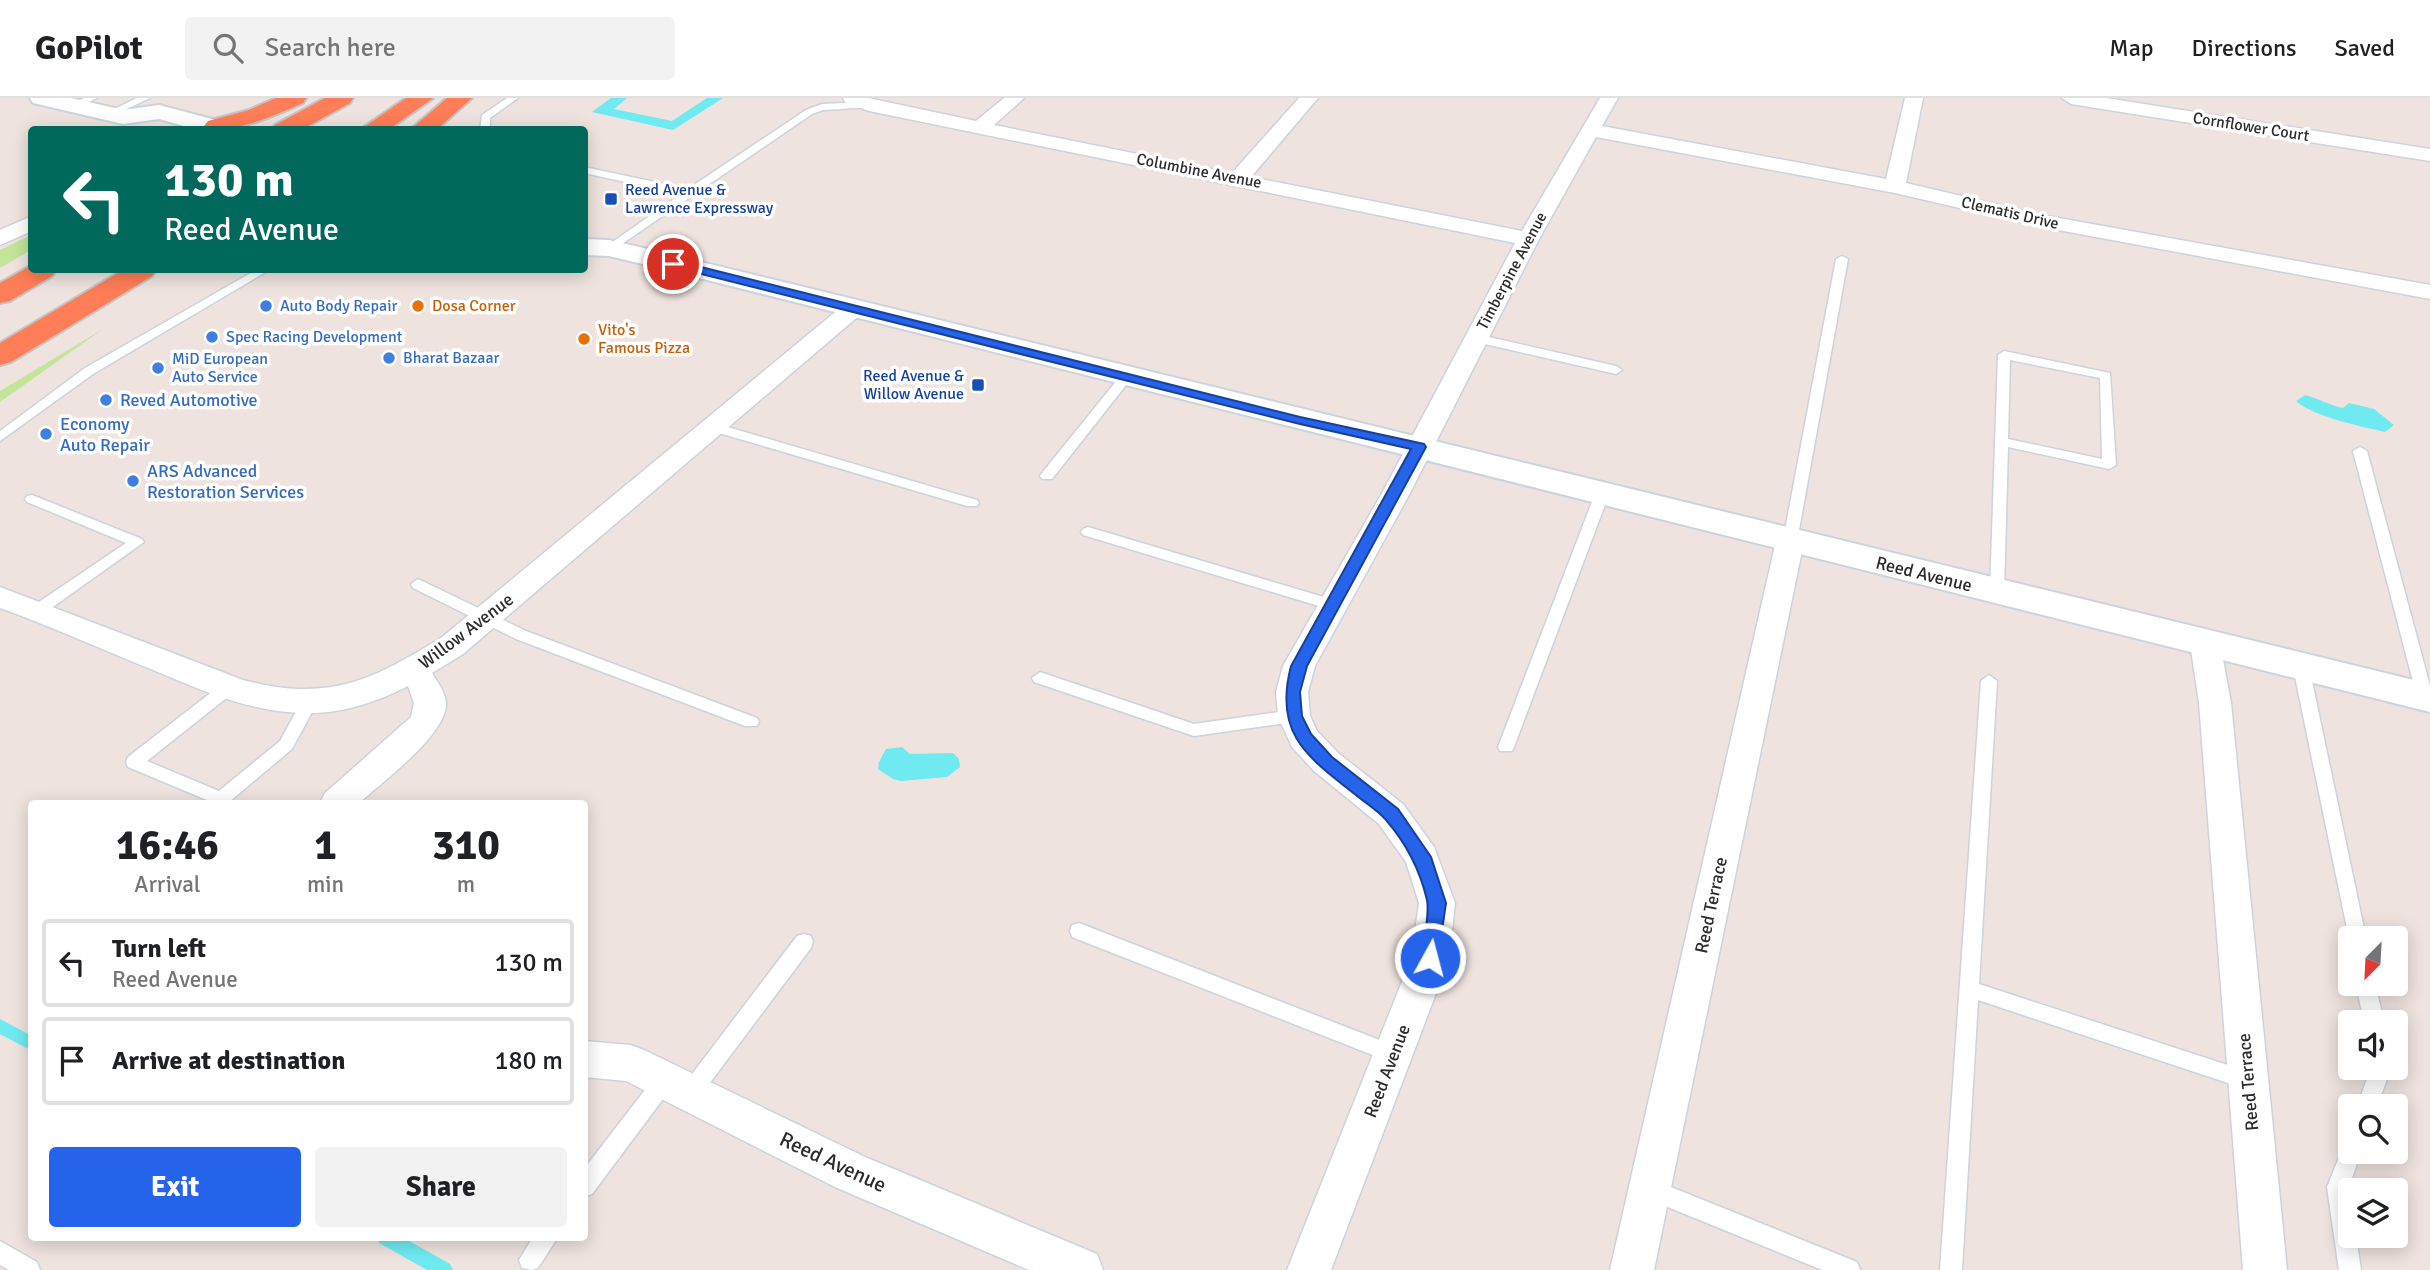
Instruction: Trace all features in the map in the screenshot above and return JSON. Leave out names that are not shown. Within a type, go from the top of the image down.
[{"type":"highway","points":[[227,126],[295,98]]},
{"type":"highway","points":[[290,126],[342,98]]},
{"type":"highway","points":[[376,126],[422,98]]},
{"type":"highway","points":[[426,126],[461,98]]},
{"type":"highway","points":[[0,295],[37,273]]},
{"type":"highway","points":[[0,356],[137,273]]},
{"type":"highway","points":[[103,293],[157,273]]},
{"type":"main road","points":[[41,98],[105,113],[159,112],[214,126]]},
{"type":"main road","points":[[588,230],[597,247]]},
{"type":"main road","name":"Reed Avenue","points":[[597,247],[1419,447],[2427,698]]},
{"type":"street","points":[[980,127],[1015,98]]},
{"type":"street","points":[[1238,179],[1309,98]]},
{"type":"street","name":"Timberpine Avenue","points":[[1419,447],[1528,239],[1609,98]]},
{"type":"street","points":[[1895,187],[1914,98]]},
{"type":"street","name":"Cornflower Court","points":[[2071,98],[2430,155]]},
{"type":"street","name":"Columbine Avenue","points":[[860,101],[1528,239]]},
{"type":"street","name":"Clematis Drive","points":[[1591,130],[1895,187],[2042,221],[2430,292]]},
{"type":"street","points":[[0,237],[28,224]]},
{"type":"street","name":"Willow Avenue","points":[[0,597],[228,688],[286,702],[333,700],[374,689],[414,670],[452,646],[853,309]]},
{"type":"street","points":[[1294,716],[1292,692],[1299,666],[1419,447]]},
{"type":"street","name":"Reed Terrace","points":[[1632,1270],[1790,541]]},
{"type":"street","name":"Reed Terrace","points":[[2205,643],[2215,703],[2265,1270]]},
{"type":"street","points":[[340,800],[423,725],[430,713],[432,700],[414,670]]},
{"type":"street","name":"Reed Avenue","points":[[1294,716],[1304,738],[1326,762],[1391,814],[1422,857],[1437,903],[1430,958],[1309,1270]]},
{"type":"street","name":"Reed Avenue","points":[[588,1059],[630,1063],[850,1172],[1081,1270]]},
{"type":"lane","points":[[105,113],[145,98]]},
{"type":"lane","points":[[485,126],[485,117],[513,98]]},
{"type":"lane","points":[[597,247],[690,193],[809,112],[822,107],[860,101]]},
{"type":"lane","points":[[588,171],[690,193]]},
{"type":"lane","points":[[1790,541],[1842,259]]},
{"type":"lane","points":[[0,437],[89,371],[258,273]]},
{"type":"lane","points":[[1476,338],[1616,370]]},
{"type":"lane","points":[[1997,592],[2001,441],[2004,355],[2106,376],[2109,466],[2001,441]]},
{"type":"lane","points":[[1047,476],[1126,377]]},
{"type":"lane","points":[[714,427],[972,503]]},
{"type":"lane","points":[[2360,451],[2427,698]]},
{"type":"lane","points":[[1506,747],[1602,494]]},
{"type":"lane","points":[[32,499],[138,542],[38,610]]},
{"type":"lane","points":[[1088,532],[1332,605]]},
{"type":"lane","points":[[418,584],[521,635],[751,722]]},
{"type":"lane","points":[[2301,667],[2355,926]]},
{"type":"lane","points":[[1040,678],[1194,730],[1294,716]]},
{"type":"lane","points":[[1951,1270],[1989,681]]},
{"type":"lane","points":[[228,688],[134,762],[221,799],[285,745],[310,701]]},
{"type":"lane","points":[[1079,931],[1393,1054]]},
{"type":"lane","points":[[588,1183],[678,1087],[804,942]]},
{"type":"lane","points":[[1969,989],[2248,1080]]},
{"type":"lane","points":[[2346,1164],[2338,1186],[2350,1270]]},
{"type":"lane","points":[[1649,1189],[1849,1270]]},
{"type":"lane","points":[[530,1259],[544,1241]]},
{"type":"lane","points":[[2,1253],[29,1270]]},
{"type":"green space","points":[[28,236],[28,252],[0,268],[0,250]]},
{"type":"green space","points":[[103,329],[0,402],[0,391]]},
{"type":"water","points":[[611,98],[627,98],[614,109],[672,121],[707,98],[723,98],[673,130],[592,112]]},
{"type":"water","points":[[2305,395],[2343,408],[2349,403],[2374,409],[2394,425],[2385,432],[2325,416],[2296,401]]},
{"type":"water","points":[[902,747],[910,754],[953,753],[959,759],[960,767],[947,777],[901,781],[893,779],[878,769],[879,762],[886,749]]},
{"type":"waterway","points":[[0,1026],[28,1042]]},
{"type":"waterway","points":[[392,1241],[444,1270]]},
{"type":"place","name":"Reed Avenue & Lawrence Expressway","points":[[611,199]]},
{"type":"place","name":"Auto Body Repair","points":[[266,306]]},
{"type":"place","name":"Dosa Corner","points":[[418,306]]},
{"type":"place","name":"Spec Racing Development","points":[[212,337]]},
{"type":"place","name":"Vito's Famous Pizza","points":[[584,339]]},
{"type":"place","name":"Bharat Bazaar","points":[[389,358]]},
{"type":"place","name":"MiD European Auto Service","points":[[158,368]]},
{"type":"place","name":"Reed Avenue & Willow Avenue","points":[[978,385]]},
{"type":"place","name":"Reved Automotive","points":[[106,400]]},
{"type":"place","name":"Economy Auto Repair","points":[[46,434]]},
{"type":"place","name":"ARS Advanced Restoration Services","points":[[133,481]]},
{"type":"route","points":[[673,264],[1300,421],[1419,447],[1299,666],[1292,692],[1294,716],[1304,738],[1326,762],[1391,814],[1422,857],[1437,903],[1430,958]]}]
